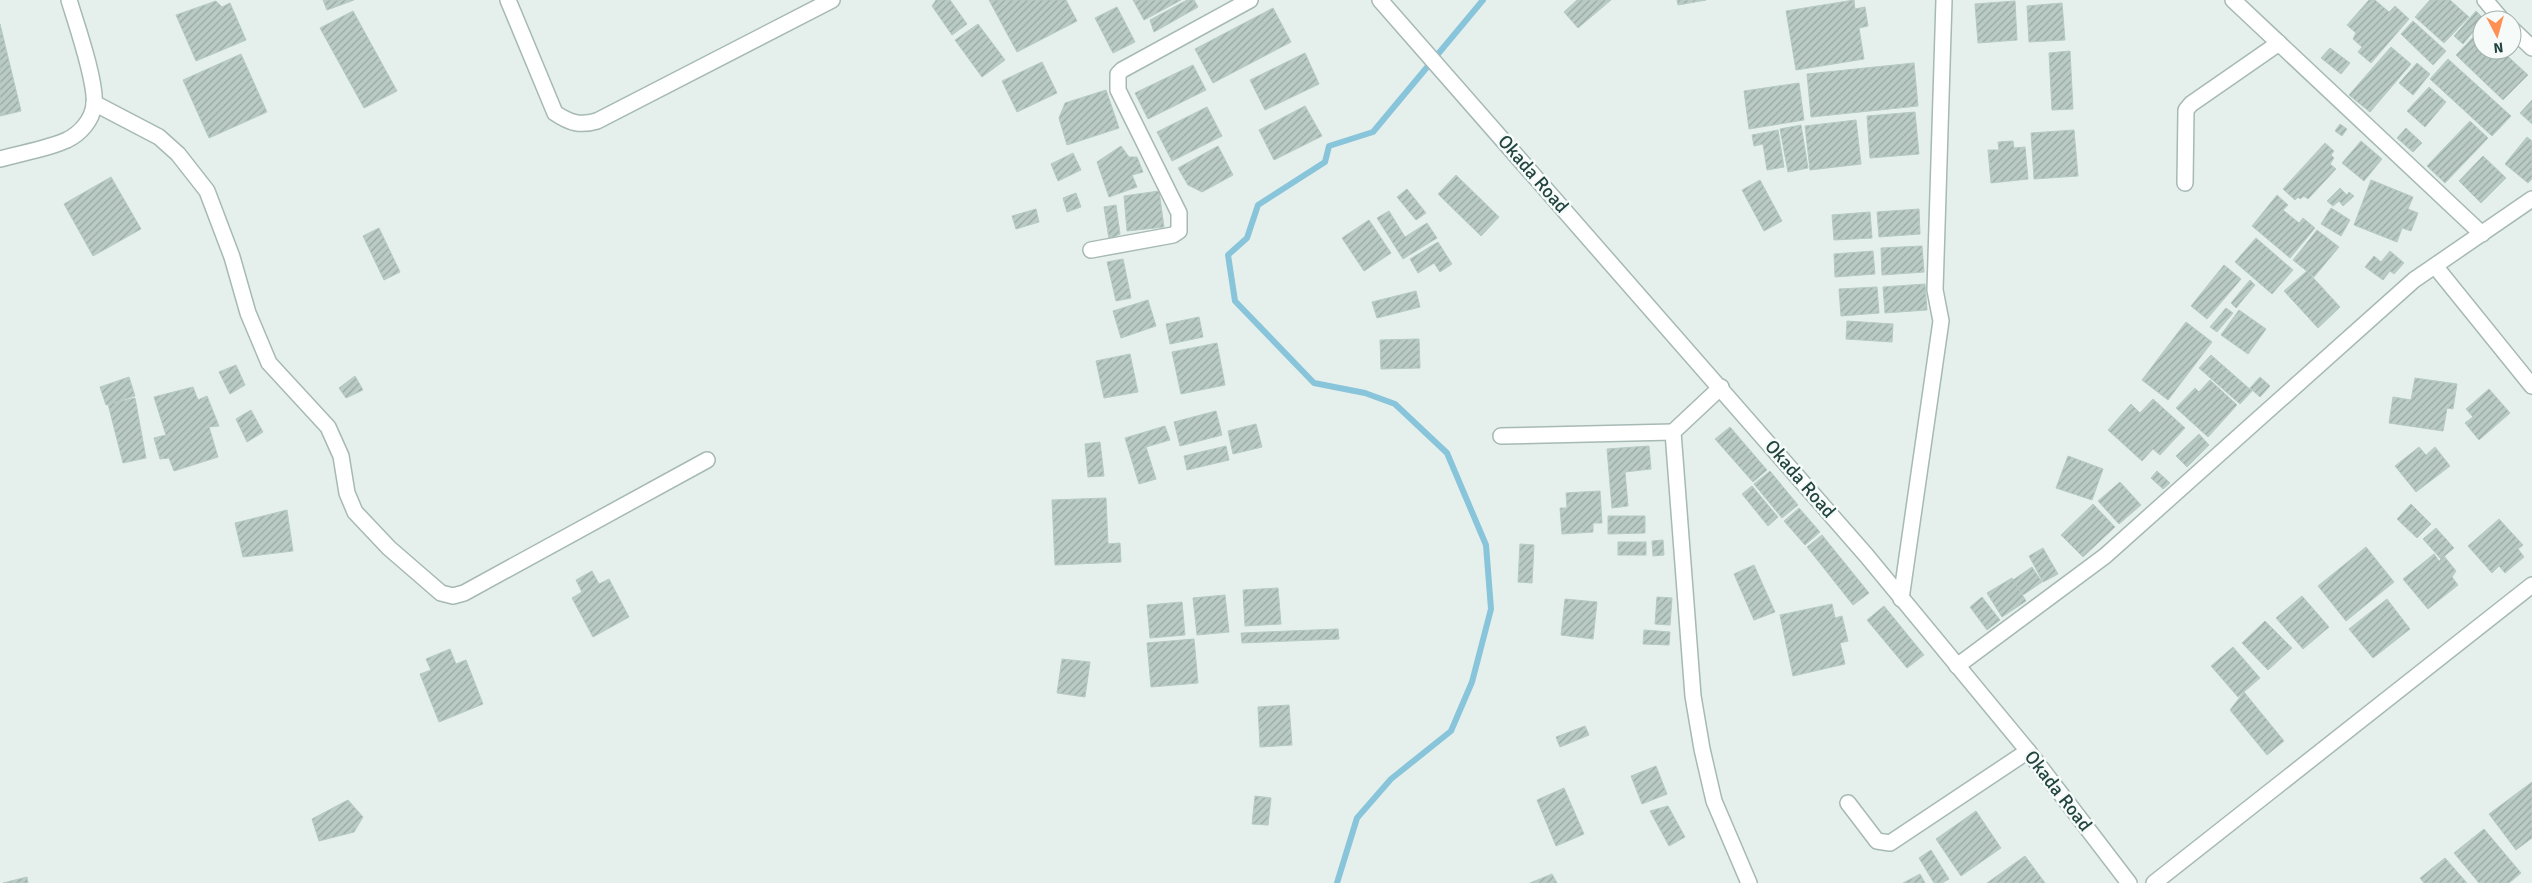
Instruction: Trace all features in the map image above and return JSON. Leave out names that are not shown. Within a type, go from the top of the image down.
[{"type":"street","points":[[0,159],[68,140],[89,122],[94,103],[83,42],[69,0]]},
{"type":"street","points":[[508,0],[555,112],[568,122],[583,124],[597,121],[832,0]]},
{"type":"street","points":[[1091,250],[1173,235],[1179,231],[1181,222],[1179,213],[1118,90],[1118,74],[1122,70],[1250,0]]},
{"type":"street","name":"Okada Road","points":[[1380,0],[1721,387],[1901,599],[2028,751],[2129,883]]},
{"type":"street","points":[[1901,599],[1942,321],[1935,290],[1944,0]]},
{"type":"street","points":[[2233,0],[2482,234]]},
{"type":"street","points":[[2485,0],[2494,10]]},
{"type":"street","points":[[2522,38],[2532,48]]},
{"type":"street","points":[[2186,183],[2186,110],[2279,43]]},
{"type":"street","points":[[94,103],[159,136],[178,154],[207,191],[232,257],[248,313],[269,363],[328,427],[341,456],[347,493],[355,512],[389,548],[441,593],[454,596],[464,593],[707,460]]},
{"type":"street","points":[[1957,666],[2105,556],[2406,287],[2532,199]]},
{"type":"street","points":[[2435,266],[2532,386]]},
{"type":"street","points":[[1501,436],[1673,432],[1721,387]]},
{"type":"street","points":[[1673,432],[1694,696],[1702,749],[1714,801],[1749,883]]},
{"type":"street","points":[[2154,883],[2532,585]]},
{"type":"street","points":[[1848,804],[1877,841],[1890,842],[2028,751]]},
{"type":"building","points":[[323,0],[354,0],[327,10]]},
{"type":"building","points":[[936,0],[950,0],[967,24],[952,35],[932,6]]},
{"type":"building","points":[[989,0],[1066,0],[1077,21],[1017,52]]},
{"type":"building","points":[[1133,0],[1181,0],[1144,20]]},
{"type":"building","points":[[1187,0],[1194,0],[1198,7],[1154,32],[1150,20]]},
{"type":"building","points":[[1577,0],[1611,0],[1578,28],[1564,12]]},
{"type":"building","points":[[1677,0],[1706,0],[1678,5]]},
{"type":"building","points":[[1854,0],[1855,9],[1865,7],[1868,26],[1859,28],[1864,59],[1796,70],[1786,11]]},
{"type":"building","points":[[2369,0],[2375,0],[2389,12],[2395,6],[2409,19],[2371,63],[2358,52],[2362,47],[2353,39],[2356,33],[2347,25]]},
{"type":"building","points":[[2430,0],[2450,0],[2469,17],[2444,43],[2415,17]]},
{"type":"building","points":[[216,1],[222,7],[230,3],[246,40],[196,61],[176,15]]},
{"type":"building","points":[[2015,1],[2017,40],[1978,43],[1975,4]]},
{"type":"building","points":[[2062,3],[2065,40],[2029,42],[2027,6]]},
{"type":"building","points":[[1117,7],[1135,42],[1113,53],[1095,18]]},
{"type":"building","points":[[1273,8],[1291,42],[1213,83],[1195,49]]},
{"type":"building","points":[[353,11],[397,91],[364,108],[320,28]]},
{"type":"building","points":[[2472,16],[2472,33],[2463,44],[2454,36]]},
{"type":"building","points":[[2413,21],[2446,51],[2433,65],[2401,34]]},
{"type":"building","points":[[0,24],[21,111],[0,116]]},
{"type":"building","points":[[978,24],[1005,60],[982,77],[955,40]]},
{"type":"building","points":[[2472,38],[2472,60],[2512,60],[2528,75],[2503,100],[2456,55]]},
{"type":"building","points":[[2391,47],[2411,64],[2370,112],[2349,95]]},
{"type":"building","points":[[2330,48],[2350,63],[2341,74],[2321,58]]},
{"type":"building","points":[[2070,51],[2073,109],[2052,110],[2049,53]]},
{"type":"building","points":[[1305,53],[1319,84],[1265,110],[1250,80]]},
{"type":"building","points":[[241,54],[267,112],[209,138],[183,80]]},
{"type":"building","points":[[2448,59],[2511,116],[2492,136],[2430,79]]},
{"type":"building","points":[[1042,62],[1057,93],[1017,112],[1002,81]]},
{"type":"building","points":[[1914,63],[1918,106],[1811,117],[1807,74]]},
{"type":"building","points":[[2417,63],[2430,74],[2413,95],[2399,83]]},
{"type":"building","points":[[1193,65],[1206,90],[1148,119],[1135,93]]},
{"type":"building","points":[[1799,83],[1804,120],[1749,129],[1744,91]]},
{"type":"building","points":[[2429,87],[2446,102],[2425,127],[2407,111]]},
{"type":"building","points":[[1106,90],[1119,128],[1067,145],[1059,118],[1065,103]]},
{"type":"building","points":[[2532,100],[2532,124],[2520,113]]},
{"type":"building","points":[[1305,106],[1322,136],[1274,160],[1259,130]]},
{"type":"building","points":[[1207,107],[1222,136],[1172,161],[1157,132]]},
{"type":"building","points":[[1915,112],[1919,154],[1870,158],[1867,116]]},
{"type":"building","points":[[1856,120],[1861,164],[1810,170],[1805,126]]},
{"type":"building","points":[[2470,121],[2488,138],[2445,183],[2427,166]]},
{"type":"building","points":[[2340,124],[2347,129],[2342,136],[2335,131]]},
{"type":"building","points":[[1801,125],[1808,168],[1788,172],[1780,129]]},
{"type":"building","points":[[2406,128],[2422,143],[2413,152],[2397,138]]},
{"type":"building","points":[[1778,130],[1784,167],[1767,170],[1763,144],[1754,146],[1752,135]]},
{"type":"building","points":[[2074,130],[2078,176],[2034,179],[2031,133]]},
{"type":"building","points":[[2527,137],[2532,141],[2532,179],[2528,183],[2505,164]]},
{"type":"building","points":[[2013,141],[2014,148],[2025,147],[2028,179],[1991,183],[1988,150],[1999,150],[1998,142]]},
{"type":"building","points":[[2361,141],[2382,159],[2364,181],[2342,163]]},
{"type":"building","points":[[2325,143],[2334,151],[2331,155],[2334,158],[2330,164],[2336,169],[2308,199],[2304,196],[2300,199],[2298,197],[2295,200],[2283,189]]},
{"type":"building","points":[[1121,146],[1129,157],[1137,157],[1143,172],[1132,175],[1137,187],[1109,197],[1097,162]]},
{"type":"building","points":[[1218,146],[1233,175],[1202,192],[1188,185],[1178,168]]},
{"type":"building","points":[[1073,153],[1081,170],[1058,181],[1051,164]]},
{"type":"building","points":[[2483,156],[2506,178],[2481,203],[2459,181]]},
{"type":"building","points":[[1456,175],[1499,217],[1481,236],[1438,194]]},
{"type":"building","points":[[111,177],[141,229],[93,256],[64,204]]},
{"type":"building","points":[[1760,180],[1782,221],[1764,231],[1742,190]]},
{"type":"building","points":[[2371,180],[2413,197],[2408,209],[2418,213],[2411,231],[2402,228],[2397,242],[2354,225]]},
{"type":"building","points":[[2340,188],[2347,195],[2349,192],[2354,196],[2343,206],[2339,201],[2333,206],[2327,201]]},
{"type":"building","points":[[1407,189],[1426,213],[1416,220],[1397,197]]},
{"type":"building","points":[[1159,191],[1164,227],[1127,231],[1124,196]]},
{"type":"building","points":[[1076,193],[1081,207],[1067,212],[1063,198]]},
{"type":"building","points":[[2277,195],[2288,205],[2283,210],[2299,223],[2303,218],[2315,228],[2290,258],[2252,226]]},
{"type":"building","points":[[1116,205],[1120,234],[1109,239],[1104,207]]},
{"type":"building","points":[[2331,208],[2350,220],[2341,236],[2321,224]]},
{"type":"building","points":[[1036,209],[1039,222],[1016,229],[1012,216]]},
{"type":"building","points":[[1919,209],[1920,234],[1879,237],[1877,212]]},
{"type":"building","points":[[1389,211],[1405,237],[1427,223],[1437,238],[1403,259],[1377,218]]},
{"type":"building","points":[[1870,212],[1872,238],[1834,240],[1832,215]]},
{"type":"building","points":[[1369,220],[1391,253],[1364,271],[1342,238]]},
{"type":"building","points":[[379,228],[400,272],[384,280],[363,236]]},
{"type":"building","points":[[2317,230],[2339,247],[2314,277],[2293,260]]},
{"type":"building","points":[[2256,238],[2293,270],[2272,294],[2235,262]]},
{"type":"building","points":[[1438,242],[1452,264],[1440,272],[1434,263],[1418,273],[1410,259]]},
{"type":"building","points":[[1922,246],[1924,272],[1882,275],[1881,248]]},
{"type":"building","points":[[1873,251],[1875,274],[1835,277],[1834,254]]},
{"type":"building","points":[[2390,251],[2404,263],[2394,274],[2390,271],[2383,280],[2365,267],[2374,256],[2381,262]]},
{"type":"building","points":[[1123,259],[1131,298],[1116,301],[1107,262]]},
{"type":"building","points":[[2224,265],[2241,279],[2207,319],[2191,306]]},
{"type":"building","points":[[2307,271],[2340,307],[2318,328],[2284,291]]},
{"type":"building","points":[[2250,280],[2255,285],[2236,308],[2231,303]]},
{"type":"building","points":[[1925,284],[1927,310],[1885,313],[1883,287]]},
{"type":"building","points":[[1877,287],[1879,313],[1841,316],[1839,289]]},
{"type":"building","points":[[1416,291],[1420,307],[1377,318],[1372,302]]},
{"type":"building","points":[[1148,300],[1156,326],[1121,338],[1113,311]]},
{"type":"building","points":[[2226,308],[2233,313],[2217,332],[2210,327]]},
{"type":"building","points":[[2239,310],[2266,329],[2248,354],[2221,335]]},
{"type":"building","points":[[1199,317],[1203,337],[1170,344],[1166,324]]},
{"type":"building","points":[[1847,321],[1893,324],[1892,342],[1846,339]]},
{"type":"building","points":[[2186,322],[2212,342],[2168,400],[2142,380]]},
{"type":"building","points":[[1419,339],[1420,368],[1381,369],[1380,340]]},
{"type":"building","points":[[1217,343],[1225,385],[1181,394],[1172,352]]},
{"type":"building","points":[[1130,354],[1138,392],[1104,398],[1096,361]]},
{"type":"building","points":[[2211,355],[2252,391],[2240,404],[2199,368]]},
{"type":"building","points":[[236,365],[245,385],[230,394],[219,372]]},
{"type":"building","points":[[355,376],[363,390],[346,398],[339,388]]},
{"type":"building","points":[[129,377],[135,396],[106,405],[100,387]]},
{"type":"building","points":[[2260,377],[2270,386],[2260,397],[2250,388]]},
{"type":"building","points":[[2415,378],[2457,384],[2453,409],[2447,408],[2443,431],[2389,423],[2393,397],[2411,400]]},
{"type":"building","points":[[2210,380],[2237,405],[2208,437],[2176,408],[2195,388],[2199,392]]},
{"type":"building","points":[[193,387],[198,400],[207,396],[219,426],[209,427],[218,457],[174,471],[169,458],[160,459],[154,438],[166,435],[154,397]]},
{"type":"building","points":[[2489,389],[2510,413],[2479,440],[2465,423],[2473,417],[2466,409]]},
{"type":"building","points":[[135,398],[146,458],[123,463],[108,404]]},
{"type":"building","points":[[2153,399],[2185,428],[2160,455],[2153,449],[2142,461],[2108,430],[2131,404],[2140,413]]},
{"type":"building","points":[[251,410],[263,432],[247,442],[236,419]]},
{"type":"building","points":[[1216,411],[1222,435],[1180,446],[1174,422]]},
{"type":"building","points":[[1256,424],[1262,447],[1233,454],[1228,431]]},
{"type":"building","points":[[1165,426],[1170,440],[1146,447],[1156,479],[1139,484],[1125,438]]},
{"type":"building","points":[[1730,427],[1767,470],[1753,482],[1715,439]]},
{"type":"building","points":[[2199,434],[2209,445],[2187,467],[2176,456]]},
{"type":"building","points":[[1100,442],[1104,476],[1088,477],[1085,444]]},
{"type":"building","points":[[1226,446],[1229,460],[1187,470],[1184,456]]},
{"type":"building","points":[[1649,446],[1651,469],[1625,472],[1628,506],[1612,508],[1607,449]]},
{"type":"building","points":[[2419,447],[2426,455],[2435,447],[2450,466],[2416,492],[2395,466]]},
{"type":"building","points":[[2068,456],[2103,469],[2092,500],[2056,488]]},
{"type":"building","points":[[1770,471],[1798,505],[1782,518],[1754,484]]},
{"type":"building","points":[[2157,471],[2170,483],[2163,489],[2151,478]]},
{"type":"building","points":[[2120,482],[2141,505],[2119,524],[2098,501]]},
{"type":"building","points":[[1752,486],[1778,517],[1768,526],[1742,494]]},
{"type":"building","points":[[1600,491],[1602,523],[1593,523],[1593,532],[1562,534],[1560,508],[1567,508],[1566,493]]},
{"type":"building","points":[[1106,498],[1108,544],[1120,543],[1121,562],[1055,565],[1052,500]]},
{"type":"building","points":[[2093,504],[2115,527],[2083,557],[2061,535]]},
{"type":"building","points":[[2411,504],[2431,524],[2417,538],[2397,519]]},
{"type":"building","points":[[1799,508],[1820,532],[1805,545],[1784,521]]},
{"type":"building","points":[[287,510],[293,551],[243,557],[235,523]]},
{"type":"building","points":[[1608,516],[1645,516],[1645,533],[1608,534]]},
{"type":"building","points":[[2499,519],[2523,545],[2518,549],[2524,557],[2505,573],[2499,566],[2492,573],[2468,546]]},
{"type":"building","points":[[2436,528],[2454,548],[2441,559],[2423,539]]},
{"type":"building","points":[[1822,535],[1869,593],[1853,605],[1807,547]]},
{"type":"building","points":[[1663,540],[1664,555],[1653,556],[1652,541]]},
{"type":"building","points":[[1618,542],[1646,542],[1646,555],[1618,555]]},
{"type":"building","points":[[1520,544],[1534,545],[1532,583],[1518,582]]},
{"type":"building","points":[[2366,547],[2394,582],[2346,621],[2318,586]]},
{"type":"building","points":[[2043,548],[2058,574],[2043,582],[2029,556]]},
{"type":"building","points":[[2434,554],[2439,561],[2444,556],[2456,571],[2452,577],[2458,585],[2428,609],[2403,579]]},
{"type":"building","points":[[1754,565],[1775,612],[1754,620],[1734,574]]},
{"type":"building","points":[[2032,567],[2042,582],[2023,595],[2013,580]]},
{"type":"building","points":[[592,571],[599,584],[609,579],[629,617],[593,637],[572,598],[582,592],[576,580]]},
{"type":"building","points":[[2012,578],[2026,601],[2002,617],[1987,593]]},
{"type":"building","points":[[1278,588],[1281,624],[1245,626],[1243,590]]},
{"type":"building","points":[[1225,595],[1229,632],[1197,635],[1193,598]]},
{"type":"building","points":[[2302,596],[2329,627],[2303,649],[2276,618]]},
{"type":"building","points":[[1657,597],[1672,598],[1670,625],[1655,624]]},
{"type":"building","points":[[1982,597],[2000,620],[1987,630],[1970,607]]},
{"type":"building","points":[[1565,599],[1597,602],[1593,639],[1561,635]]},
{"type":"building","points":[[2387,599],[2410,629],[2373,658],[2349,629]]},
{"type":"building","points":[[1182,602],[1185,635],[1150,638],[1147,605]]},
{"type":"building","points":[[1832,604],[1835,618],[1842,616],[1848,641],[1840,643],[1845,664],[1793,676],[1780,615]]},
{"type":"building","points":[[1884,606],[1924,655],[1907,668],[1867,620]]},
{"type":"building","points":[[2265,621],[2292,648],[2268,670],[2242,643]]},
{"type":"building","points":[[1338,629],[1339,639],[1242,643],[1241,633]]},
{"type":"building","points":[[1644,630],[1670,632],[1669,645],[1643,644]]},
{"type":"building","points":[[1194,639],[1198,683],[1151,687],[1147,643]]},
{"type":"building","points":[[2233,647],[2260,678],[2238,697],[2211,666]]},
{"type":"building","points":[[450,649],[456,664],[466,660],[483,704],[439,722],[420,674],[431,670],[426,659]]},
{"type":"building","points":[[1062,659],[1090,662],[1085,697],[1057,693]]},
{"type":"building","points":[[2244,692],[2284,741],[2267,755],[2230,710]]},
{"type":"building","points":[[1289,705],[1292,745],[1260,747],[1258,707]]},
{"type":"building","points":[[1585,726],[1589,735],[1560,747],[1556,737]]},
{"type":"building","points":[[1656,766],[1667,794],[1642,804],[1631,776]]},
{"type":"building","points":[[2532,782],[2532,838],[2516,850],[2489,814]]},
{"type":"building","points":[[1564,788],[1584,834],[1556,846],[1537,800]]},
{"type":"building","points":[[1255,796],[1271,798],[1268,825],[1252,824]]},
{"type":"building","points":[[348,800],[363,817],[354,832],[319,841],[312,819]]},
{"type":"building","points":[[1668,806],[1685,837],[1669,846],[1650,811]]},
{"type":"building","points":[[1976,811],[2001,848],[1961,876],[1936,839]]},
{"type":"building","points":[[2484,829],[2521,873],[2509,883],[2479,883],[2454,853]]},
{"type":"building","points":[[1931,850],[1949,879],[1942,883],[1934,883],[1919,858]]},
{"type":"building","points":[[2025,856],[2045,883],[1987,883]]},
{"type":"building","points":[[2445,858],[2467,883],[2424,883],[2420,878]]},
{"type":"building","points":[[1552,874],[1557,883],[1530,883]]},
{"type":"building","points":[[1920,874],[1925,883],[1903,883]]},
{"type":"building","points":[[27,877],[28,883],[3,883]]},
{"type":"waterway","points":[[1337,883],[1357,818],[1391,779],[1451,731],[1472,682],[1491,609],[1486,545],[1447,453],[1395,404],[1365,393],[1314,383],[1235,301],[1228,255],[1247,238],[1258,205],[1325,162],[1329,146],[1373,132],[1483,0]]}]
